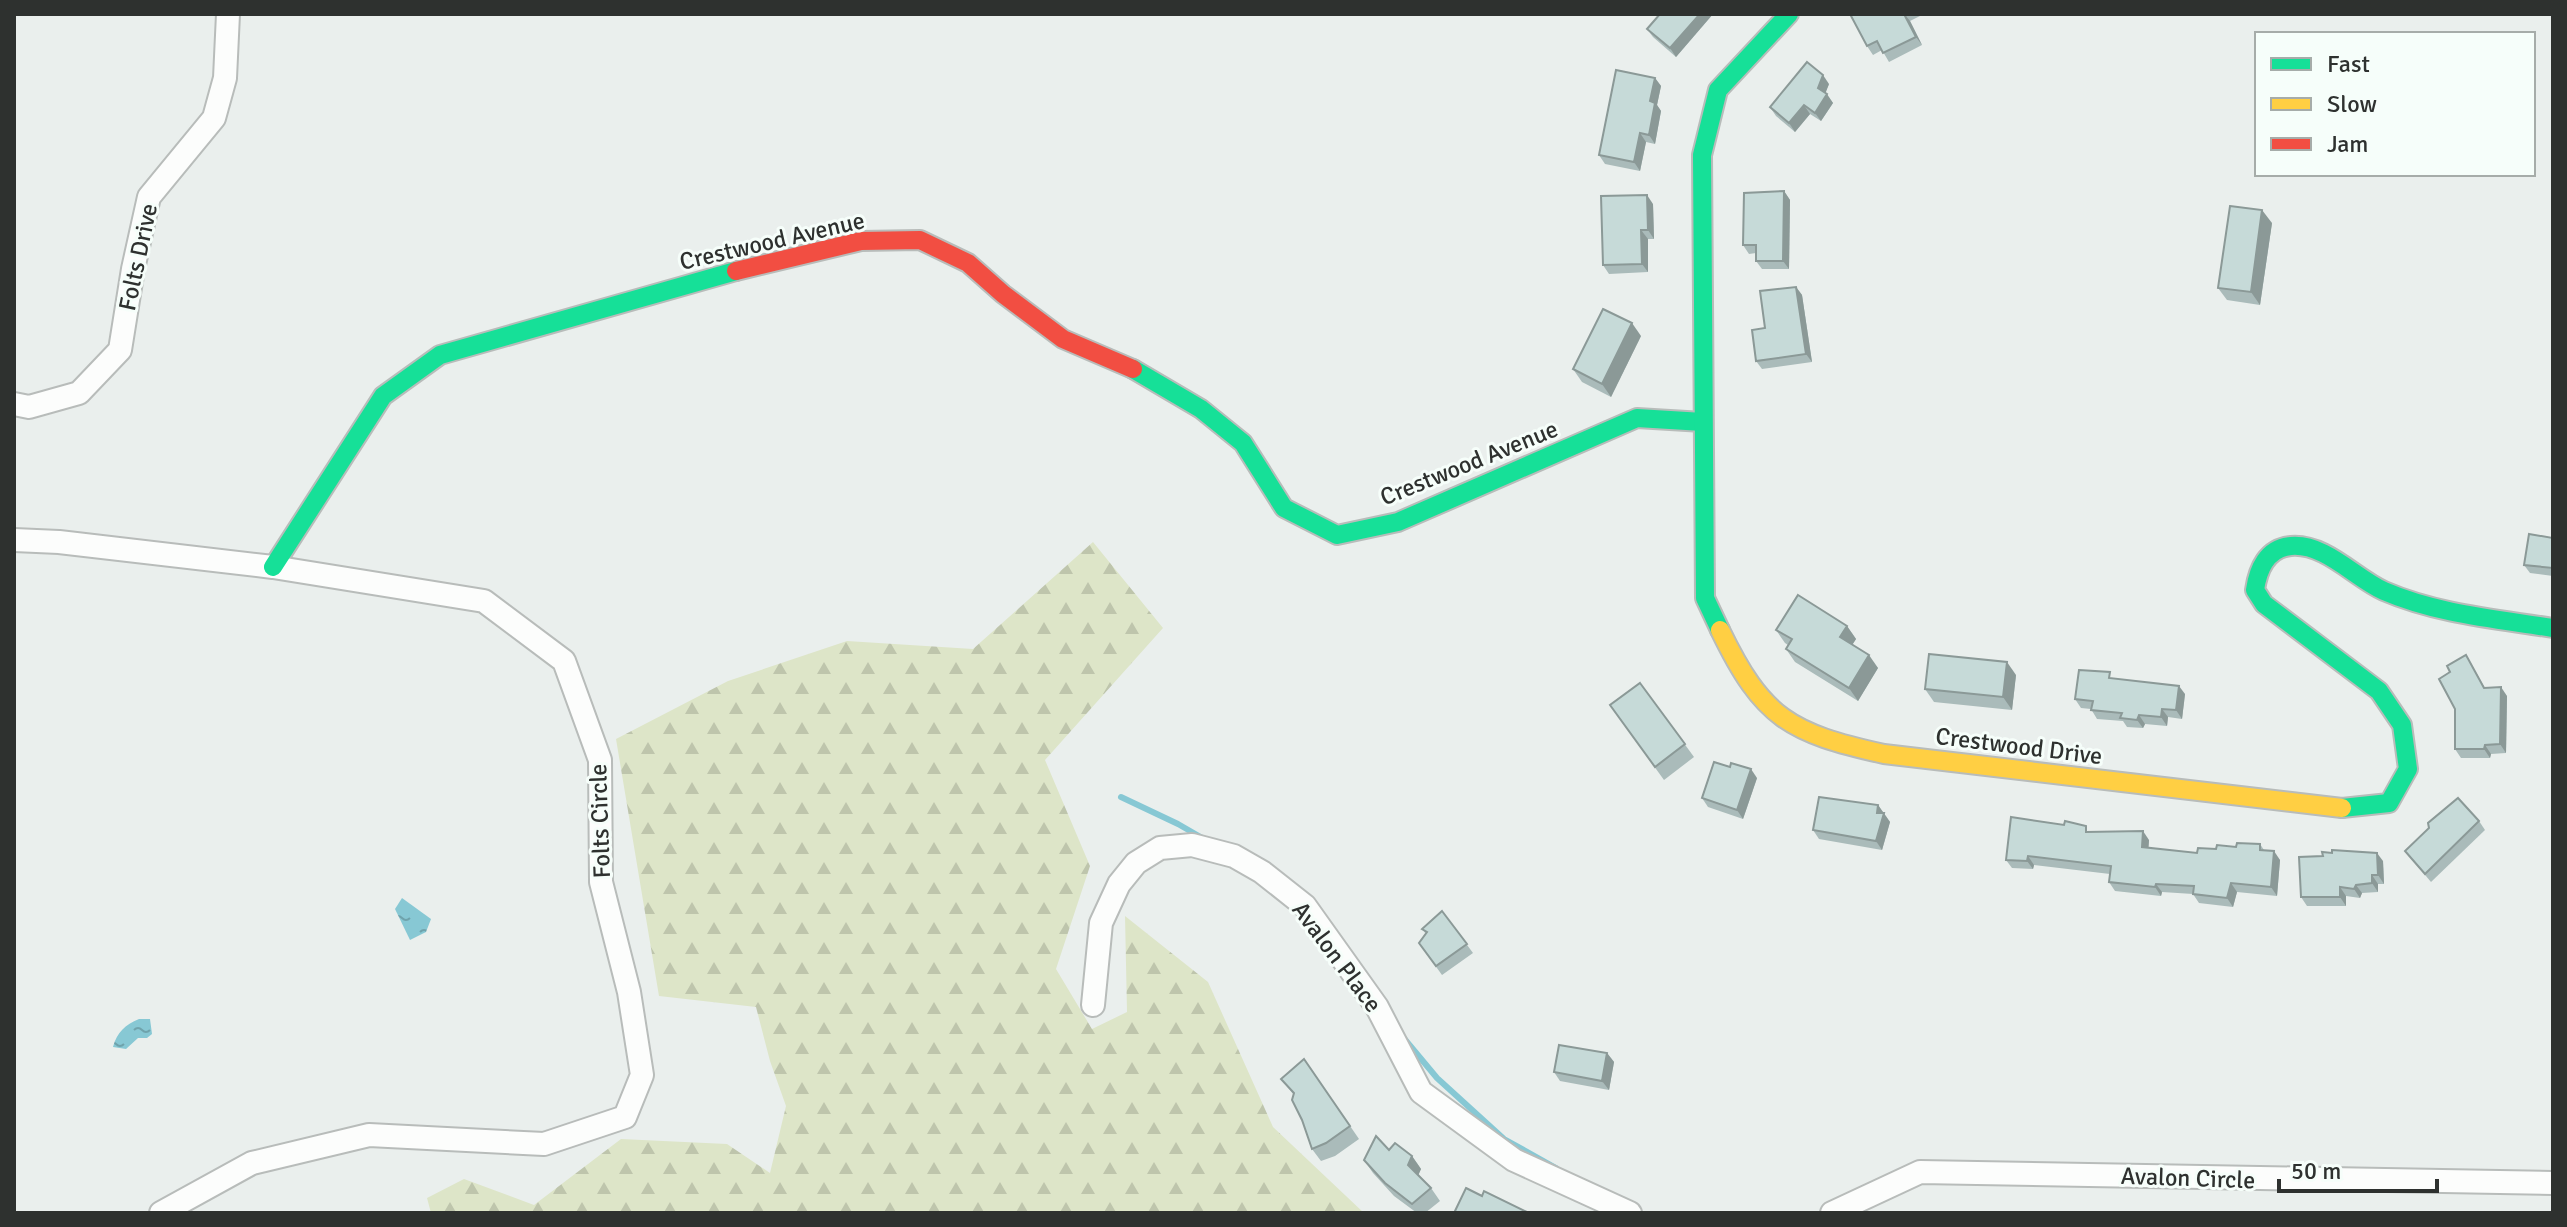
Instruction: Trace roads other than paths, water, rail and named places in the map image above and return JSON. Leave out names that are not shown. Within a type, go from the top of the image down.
[{"type":"street","name":"Folts Drive","points":[[14,404],[29,407],[79,393],[120,350],[149,197],[214,118],[225,78],[228,14]]},
{"type":"street","name":"Crestwood Drive","points":[[1789,14],[1718,90],[1702,155],[1705,598],[1732,657],[1772,712],[1815,738],[1884,754],[2343,808],[2389,803],[2408,769],[2402,725],[2379,691],[2264,604],[2255,590],[2265,560],[2279,549],[2305,548],[2332,558],[2363,580],[2426,607],[2553,628]]},
{"type":"street","name":"Crestwood Avenue","points":[[273,567],[383,396],[440,355],[777,260],[861,241],[920,240],[968,263],[1063,339],[1125,365],[1201,409],[1243,443],[1284,508],[1337,535],[1398,522],[1637,418],[1703,422]]},
{"type":"street","name":"Folts Circle","points":[[14,540],[59,542],[273,567],[484,601],[564,661],[600,760],[601,882],[629,992],[642,1075],[625,1117],[544,1144],[369,1135],[252,1163],[161,1213]]},
{"type":"street","name":"Avalon Place","points":[[1093,1005],[1101,923],[1119,884],[1136,863],[1160,848],[1192,845],[1234,856],[1262,872],[1305,906],[1377,1007],[1421,1092],[1514,1160],[1630,1213]]},
{"type":"street","name":"Avalon Circle","points":[[1832,1213],[1920,1172],[2553,1183]]},
{"type":"water","points":[[402,898],[431,919],[426,932],[410,940],[395,909]]},
{"type":"water","points":[[139,1019],[150,1019],[152,1034],[147,1038],[138,1038],[126,1049],[113,1047],[122,1030]]},
{"type":"waterway","points":[[1121,797],[1204,839]]},
{"type":"waterway","points":[[1402,1036],[1437,1078],[1504,1139],[1556,1168]]}]
